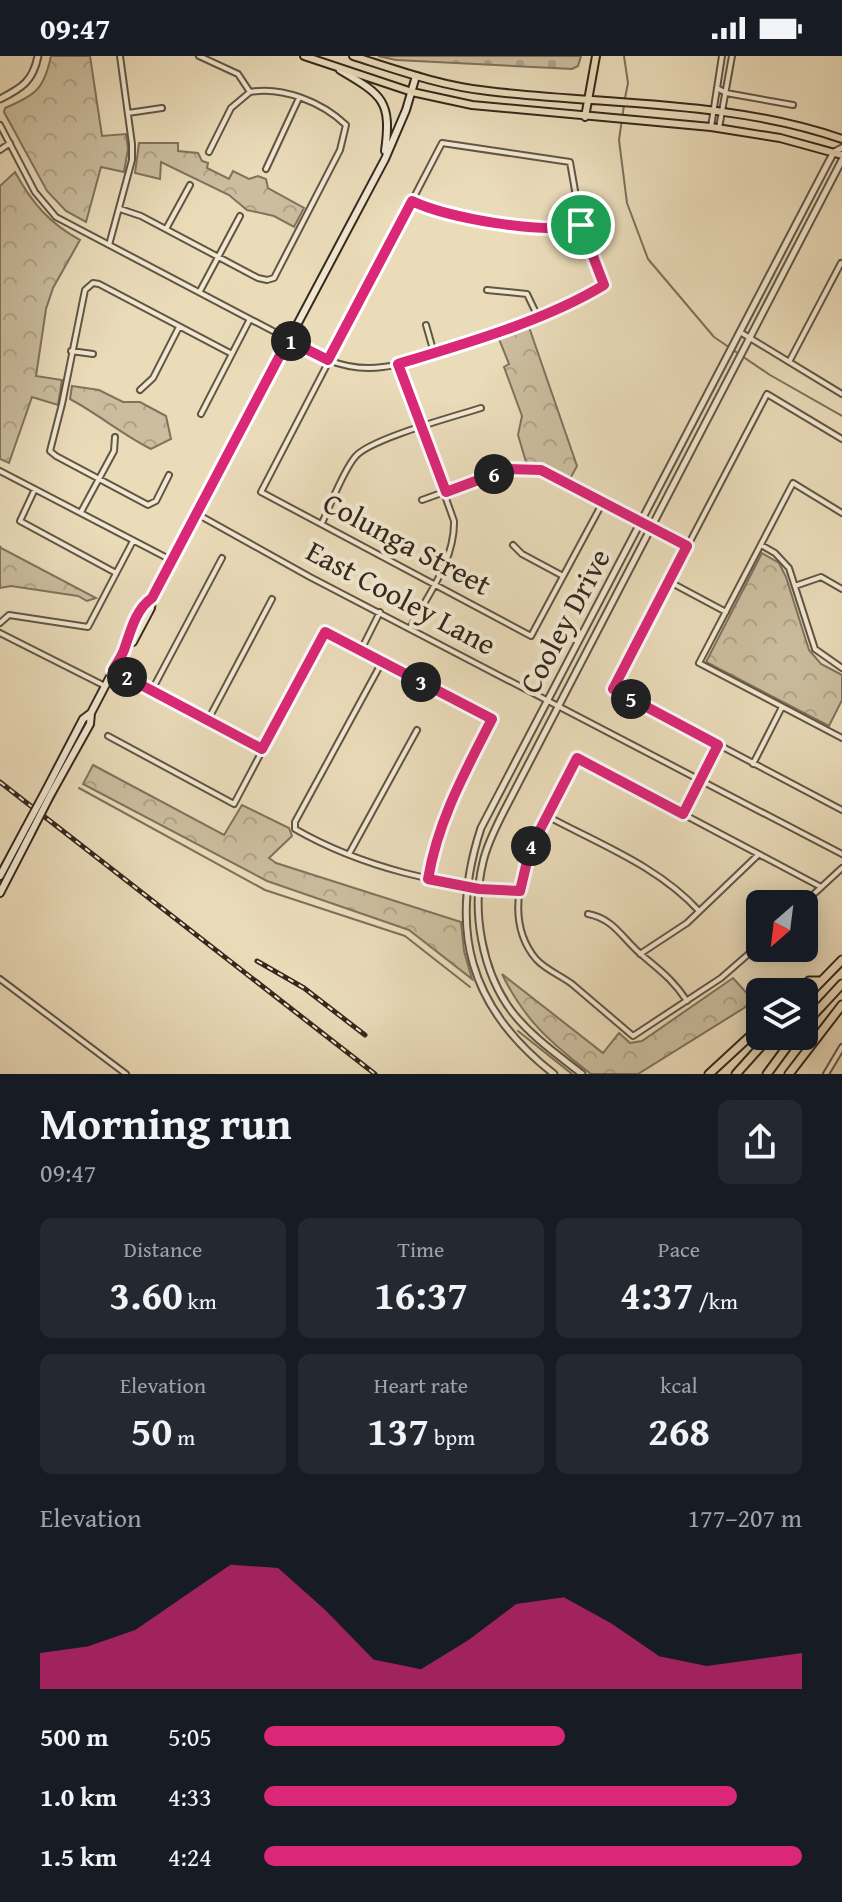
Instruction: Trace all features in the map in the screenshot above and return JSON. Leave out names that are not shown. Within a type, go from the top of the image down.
[{"type":"highway","points":[[818,984],[842,960]]},
{"type":"highway","points":[[818,1010],[842,984]]},
{"type":"highway","points":[[789,1074],[842,1005]]},
{"type":"highway","points":[[709,1074],[746,1040]]},
{"type":"highway","points":[[736,1074],[757,1050]]},
{"type":"highway","points":[[767,1074],[785,1050]]},
{"type":"main road","points":[[304,56],[412,92],[472,105],[715,128],[780,138],[834,152],[842,157]]},
{"type":"main road","points":[[353,56],[416,76],[485,91],[713,111],[786,122],[842,139]]},
{"type":"main road","points":[[585,117],[596,56]]},
{"type":"main road","points":[[340,70],[366,85],[383,104],[388,126],[385,159]]},
{"type":"main road","points":[[0,876],[49,792],[83,719],[91,713],[127,644],[126,638],[144,603],[152,598],[385,159],[416,76]]},
{"type":"main road","points":[[0,893],[28,831]]},
{"type":"street","points":[[0,99],[20,89],[31,79],[38,56]]},
{"type":"street","points":[[109,245],[132,160],[120,56]]},
{"type":"street","points":[[199,56],[238,74],[250,92]]},
{"type":"street","points":[[715,128],[713,111],[722,56]]},
{"type":"street","points":[[715,128],[723,113],[732,56]]},
{"type":"street","points":[[717,88],[726,93],[793,105]]},
{"type":"street","points":[[120,209],[134,212],[258,278],[274,278],[340,150],[346,125],[299,98],[276,90],[250,92],[231,108],[209,152]]},
{"type":"street","points":[[266,169],[299,98]]},
{"type":"street","points":[[128,113],[162,108]]},
{"type":"street","points":[[0,125],[35,192],[56,217],[288,340],[328,360],[358,368],[398,364],[434,353],[538,317],[604,285],[581,225],[570,162],[442,143],[328,360]]},
{"type":"street","points":[[0,150],[10,143]]},
{"type":"street","points":[[834,152],[842,148]]},
{"type":"street","name":"Cooley Drive","points":[[554,1074],[514,1038],[496,1016],[479,983],[469,950],[466,887],[471,857],[481,828],[834,152]]},
{"type":"street","name":"Cooley Drive","points":[[582,1074],[539,1040],[514,1014],[490,970],[484,949],[479,889],[489,843],[842,157]]},
{"type":"street","points":[[166,229],[190,185]]},
{"type":"street","points":[[412,201],[442,214],[555,230],[581,225]]},
{"type":"street","points":[[200,291],[240,216]]},
{"type":"street","points":[[787,242],[796,247]]},
{"type":"street","points":[[789,362],[841,263]]},
{"type":"street","points":[[169,475],[156,501],[148,505],[50,451],[85,290],[93,283],[232,354]]},
{"type":"street","points":[[487,290],[527,294],[538,317]]},
{"type":"street","points":[[761,292],[771,296]]},
{"type":"street","points":[[201,414],[250,319]]},
{"type":"street","points":[[426,325],[434,353]]},
{"type":"street","points":[[140,390],[153,378],[179,327]]},
{"type":"street","points":[[740,332],[842,394]]},
{"type":"street","points":[[71,351],[93,354]]},
{"type":"street","name":"Colunga Street","points":[[328,360],[261,492],[531,636],[563,576]]},
{"type":"street","points":[[398,364],[454,521],[454,540],[410,628]]},
{"type":"street","points":[[717,377],[726,382]]},
{"type":"street","points":[[842,439],[767,394],[613,689],[842,810]]},
{"type":"street","points":[[322,523],[356,455],[372,445],[421,426],[481,408]]},
{"type":"street","points":[[81,512],[114,451],[115,437]]},
{"type":"street","points":[[422,500],[508,469],[524,468],[547,472],[687,546]]},
{"type":"street","points":[[0,471],[171,560]]},
{"type":"street","points":[[842,513],[793,483],[699,663],[842,738]]},
{"type":"street","points":[[35,489],[20,521],[116,573]]},
{"type":"street","points":[[513,545],[522,554],[563,576],[603,502]]},
{"type":"street","name":"East Cooley Lane","points":[[195,513],[842,854]]},
{"type":"street","points":[[0,623],[9,615],[88,627],[134,540]]},
{"type":"street","points":[[761,545],[785,563],[815,649],[842,668]]},
{"type":"street","points":[[152,690],[222,558]]},
{"type":"street","points":[[795,586],[821,577],[842,589]]},
{"type":"street","points":[[668,581],[726,612]]},
{"type":"street","points":[[208,720],[272,599]]},
{"type":"street","points":[[361,650],[380,612]]},
{"type":"street","points":[[108,736],[234,804],[325,632],[492,719],[444,816],[436,837],[428,879]]},
{"type":"street","points":[[0,633],[105,686]]},
{"type":"street","points":[[382,662],[295,822],[295,829],[349,854],[428,879],[479,889],[520,891]]},
{"type":"street","points":[[113,670],[262,749]]},
{"type":"street","points":[[753,764],[782,707]]},
{"type":"street","points":[[349,854],[417,730]]},
{"type":"street","points":[[683,814],[718,745]]},
{"type":"street","points":[[746,956],[721,978],[633,1036],[569,982],[539,963],[522,932],[520,891],[530,849],[577,758],[821,887]]},
{"type":"street","points":[[547,816],[656,873],[683,893],[699,911]]},
{"type":"street","points":[[640,954],[687,923],[758,855]]},
{"type":"street","points":[[818,890],[842,868]]},
{"type":"street","points":[[588,914],[600,916],[614,925],[640,954],[670,977],[687,1001]]},
{"type":"street","points":[[0,979],[126,1074]]},
{"type":"street","points":[[826,1074],[842,1047]]},
{"type":"green space","points":[[51,56],[90,56],[102,136],[126,134],[128,149],[124,172],[101,167],[86,222],[66,211],[47,191],[4,112],[5,108],[37,90]]},
{"type":"green space","points":[[378,56],[581,56],[578,66],[572,69],[396,60]]},
{"type":"green space","points":[[139,143],[178,143],[178,151],[198,153],[202,161],[208,163],[207,168],[229,179],[233,171],[249,179],[258,176],[266,179],[268,188],[304,208],[294,227],[274,216],[247,210],[229,195],[161,162],[160,179],[135,173]]},
{"type":"green space","points":[[15,172],[42,211],[59,227],[80,240],[53,288],[46,309],[36,376],[62,380],[58,405],[32,397],[9,463],[0,459],[0,186]]},
{"type":"green space","points":[[529,327],[577,466],[570,479],[551,469],[526,462],[518,435],[522,416],[504,367],[509,364],[499,339]]},
{"type":"green space","points":[[72,386],[99,390],[123,402],[140,402],[166,416],[171,439],[151,449],[70,399]]},
{"type":"green space","points":[[0,546],[96,598],[87,601],[78,596],[11,586],[0,588]]},
{"type":"green space","points":[[762,553],[779,563],[786,577],[809,650],[821,664],[842,675],[842,700],[829,726],[706,662]]},
{"type":"green space","points":[[93,765],[224,835],[242,805],[289,828],[292,836],[269,858],[276,863],[461,922],[464,951],[472,979],[409,930],[267,881],[83,784]]},
{"type":"green space","points":[[502,974],[603,1053],[619,1033],[630,1043],[642,1041],[733,978],[746,992],[746,1006],[638,1074],[591,1074],[540,1030]]},
{"type":"waterway","points":[[624,56],[628,83],[625,98]]},
{"type":"waterway","points":[[624,105],[619,140],[627,203],[648,259],[714,337],[770,375],[842,416]]},
{"type":"waterway","points":[[79,788],[265,890],[405,936],[470,987]]},
{"type":"waterway","points":[[518,1031],[572,1074]]},
{"type":"railway","points":[[0,782],[375,1074]]},
{"type":"railway","points":[[257,961],[304,988],[365,1035]]},
{"type":"route","points":[[412,201],[442,214],[555,230],[581,225],[604,285],[538,317],[398,364],[446,492],[508,469],[541,470],[687,546],[613,689],[718,745],[683,814],[577,758],[530,849],[520,891],[479,889],[428,879],[436,837],[444,816],[492,719],[325,632],[262,749],[113,670],[144,603],[152,598],[288,340],[328,360],[412,201]]}]
